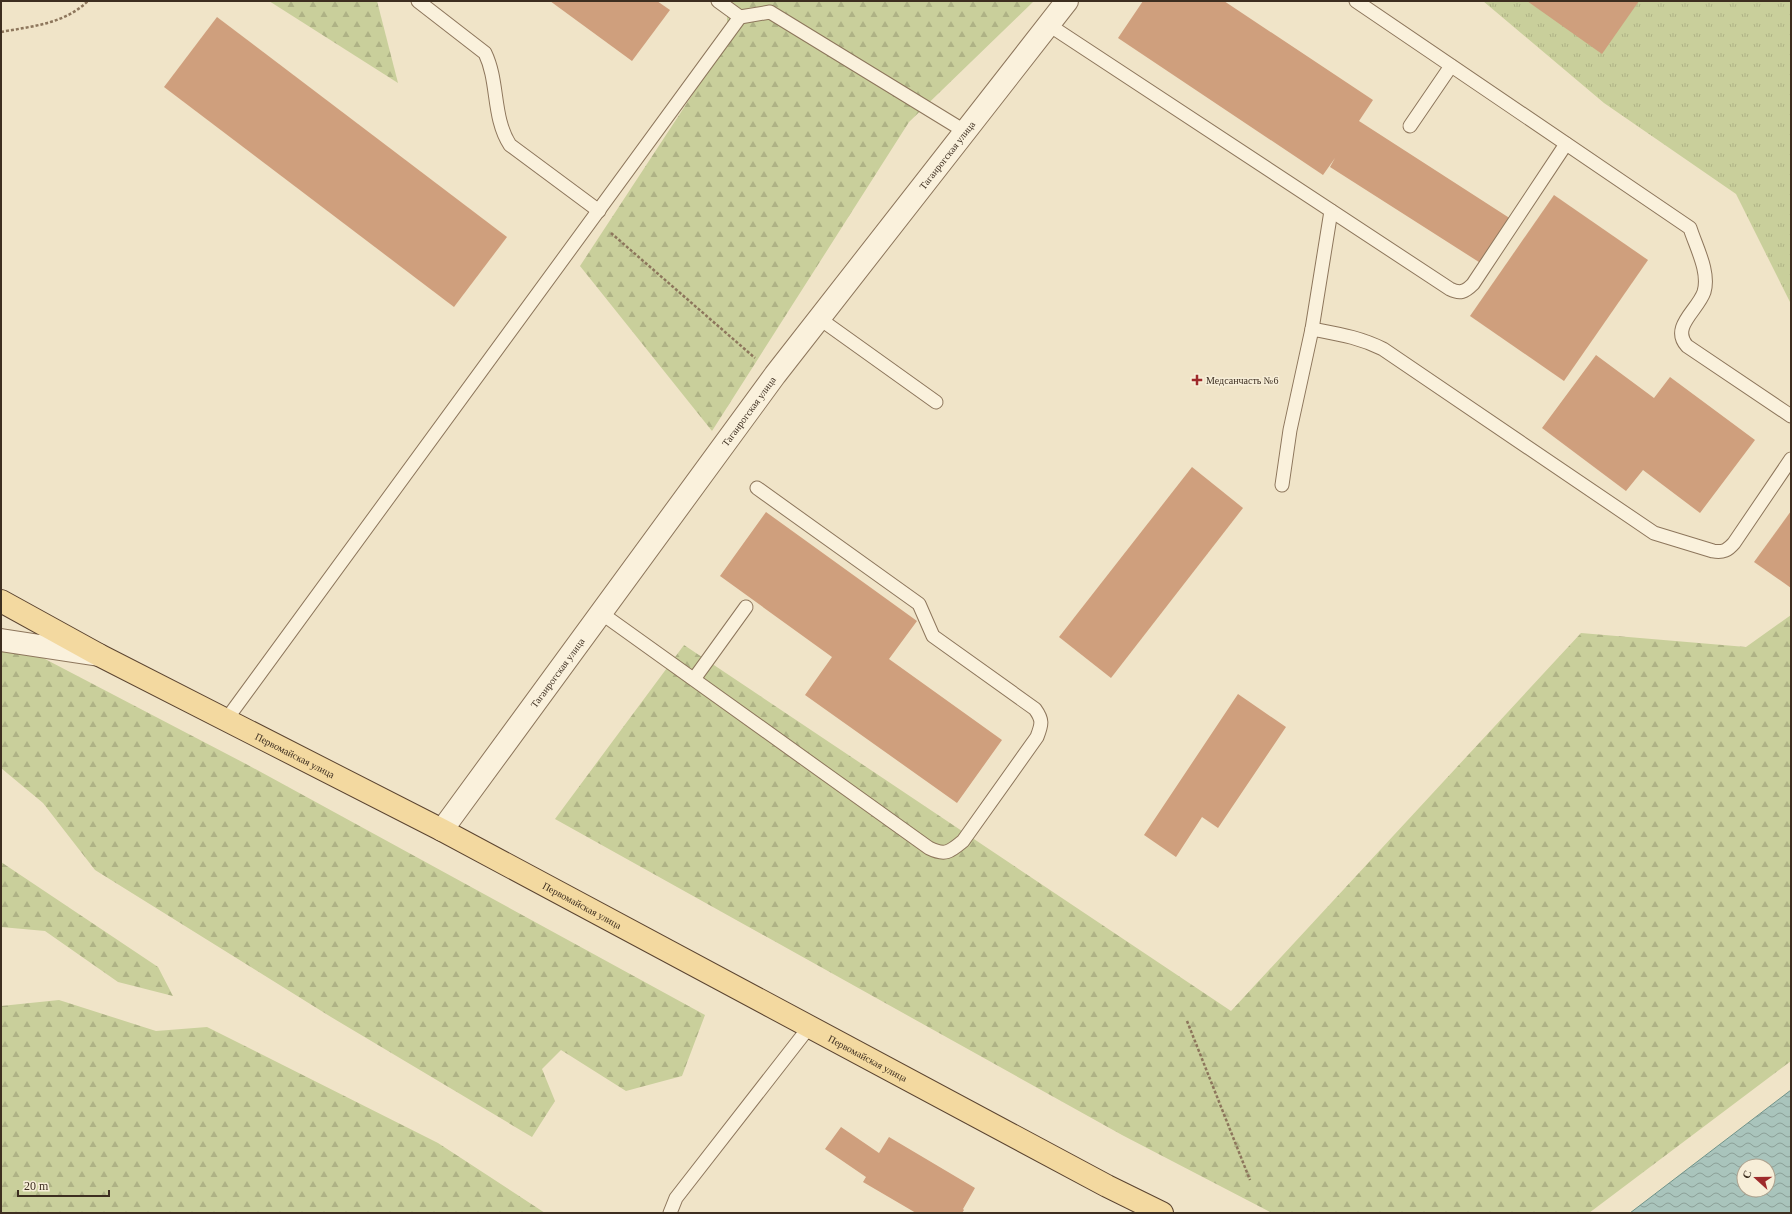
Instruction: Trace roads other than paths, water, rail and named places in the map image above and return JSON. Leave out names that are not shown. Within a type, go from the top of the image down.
[{"type":"main road","name":"Первомайская улица","points":[[1,601],[99,656],[442,830],[1107,1186],[1162,1213]]},
{"type":"street","name":"Таганрогская улица","points":[[442,830],[775,375],[1067,1]]},
{"type":"street","points":[[1,640],[99,656]]},
{"type":"lane","points":[[418,1],[485,53],[490,63],[499,122],[503,134],[510,145],[596,214]]},
{"type":"lane","points":[[718,1],[740,17]]},
{"type":"lane","points":[[1356,1],[1690,228],[1706,280],[1701,297],[1684,322],[1680,332],[1682,341],[1687,346],[1791,416]]},
{"type":"lane","points":[[226,720],[740,17],[770,12],[966,132]]},
{"type":"lane","points":[[1049,25],[1450,289],[1457,292],[1466,291],[1473,284],[1566,144]]},
{"type":"lane","points":[[1410,126],[1451,66]]},
{"type":"lane","points":[[1282,485],[1290,430],[1312,329],[1331,211]]},
{"type":"lane","points":[[820,319],[936,402]]},
{"type":"lane","points":[[1312,329],[1353,336],[1378,346],[1654,533],[1720,552],[1729,549],[1734,543],[1791,459]]},
{"type":"lane","points":[[601,613],[929,848],[938,852],[952,851],[963,841],[1037,737],[1041,728],[1041,718],[1034,709],[933,636],[919,604],[757,488]]},
{"type":"lane","points":[[694,679],[746,607]]},
{"type":"lane","points":[[670,1213],[676,1198],[810,1026]]},
{"type":"water","points":[[1791,1090],[1791,1213],[1630,1213]]},
{"type":"place","name":"Медсанчасть №6","points":[[1197,380]]}]
